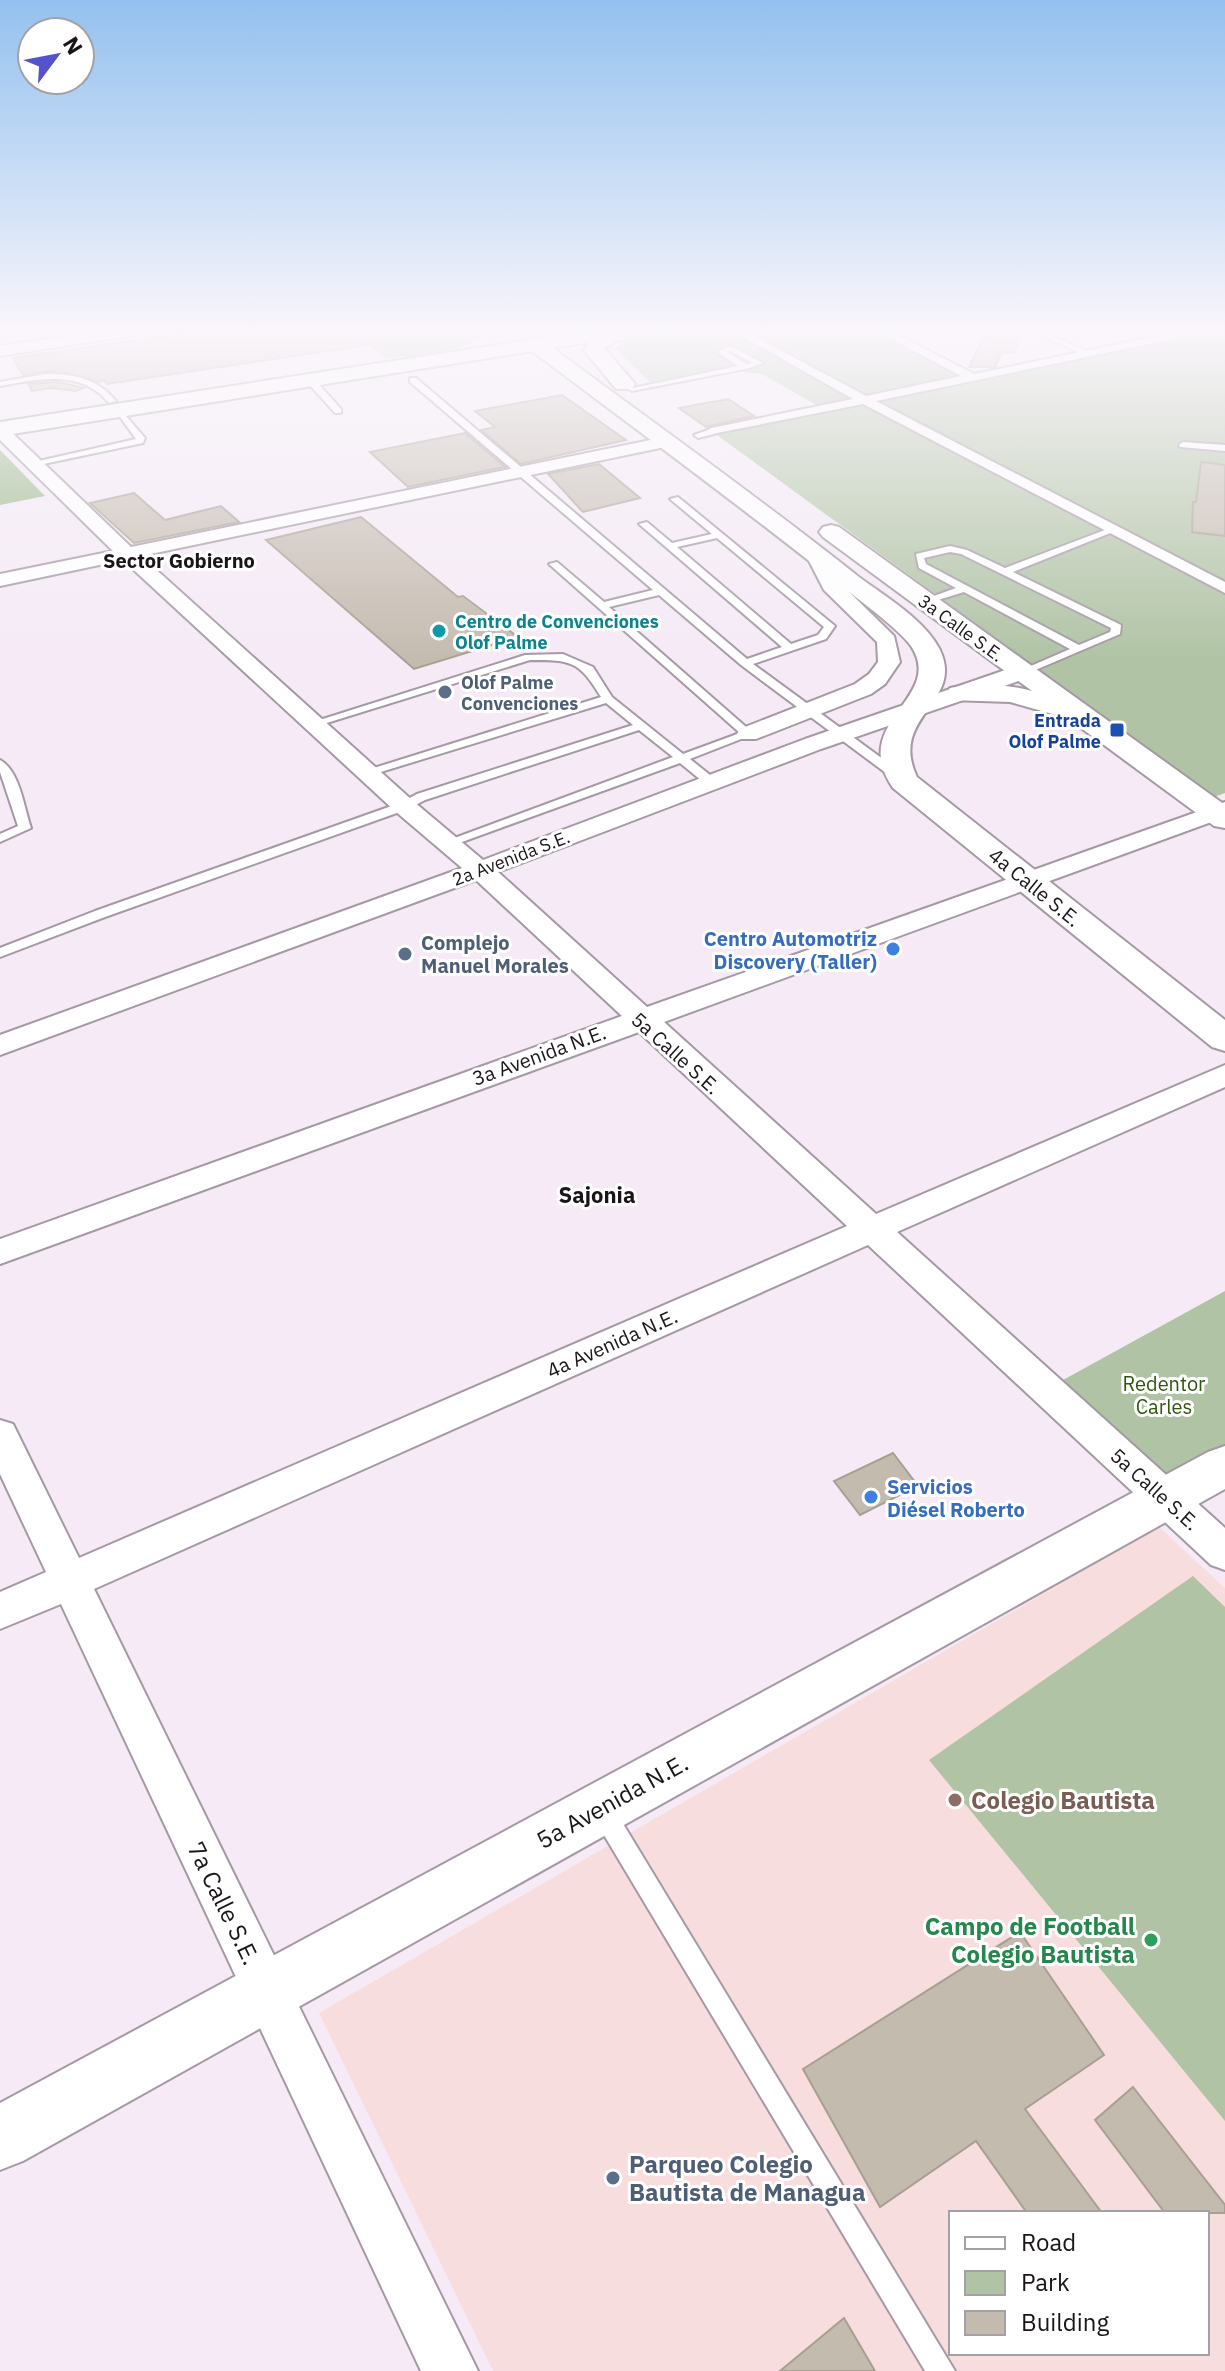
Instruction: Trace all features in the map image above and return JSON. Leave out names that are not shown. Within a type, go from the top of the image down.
[{"type":"street","name":"5a Calle S.E.","points":[[11,441],[127,554],[404,806],[480,870],[638,1019],[1225,1553]]},
{"type":"street","points":[[0,580],[519,470],[633,441]]},
{"type":"street","name":"3a Calle S.E.","points":[[681,441],[916,636],[932,659],[934,679],[908,713]]},
{"type":"street","points":[[942,441],[1225,588]]},
{"type":"street","name":"3a Calle S.E.","points":[[810,517],[1222,814]]},
{"type":"street","points":[[748,734],[870,684],[884,670],[890,652],[887,640],[831,586],[816,555]]},
{"type":"street","points":[[854,584],[957,656],[992,671],[1022,672]]},
{"type":"street","name":"2a Avenida S.E.","points":[[0,1045],[711,782],[1022,672]]},
{"type":"street","points":[[960,694],[1024,696],[1051,704],[1096,726]]},
{"type":"street","points":[[901,777],[892,750],[908,713]]},
{"type":"street","name":"4a Calle S.E.","points":[[901,777],[1225,1039]]},
{"type":"street","name":"3a Avenida N.E.","points":[[0,1252],[638,1019],[1222,814]]},
{"type":"street","name":"4a Avenida N.E.","points":[[0,1611],[1225,1075]]},
{"type":"street","name":"7a Calle S.E.","points":[[0,1435],[450,2371]]},
{"type":"street","name":"5a Avenida N.E.","points":[[0,2138],[1225,1466]]},
{"type":"lane","points":[[34,463],[140,441]]},
{"type":"lane","points":[[485,441],[745,663],[901,777]]},
{"type":"lane","points":[[1183,445],[1225,448]]},
{"type":"lane","points":[[675,499],[830,626],[822,637],[745,663]]},
{"type":"lane","points":[[644,524],[789,648]]},
{"type":"lane","points":[[1005,572],[1113,530]]},
{"type":"lane","points":[[670,546],[719,535]]},
{"type":"lane","points":[[1022,672],[1115,634],[1117,627],[1005,572],[950,549],[919,556],[922,566],[1078,649]]},
{"type":"lane","points":[[447,843],[748,734],[554,564]]},
{"type":"lane","points":[[925,601],[964,589]]},
{"type":"lane","points":[[602,606],[661,591]]},
{"type":"lane","points":[[313,724],[542,655],[563,657],[589,669],[608,699],[711,782]]},
{"type":"lane","points":[[367,772],[608,699]]},
{"type":"lane","points":[[0,953],[95,910],[404,806],[421,797],[640,726]]},
{"type":"lane","points":[[0,764],[7,773],[25,828],[0,838]]},
{"type":"lane","points":[[600,1807],[941,2371]]},
{"type":"shaded area","name":"Colegio Bautista","points":[[1159,1527],[1225,1588],[1225,2371],[493,2371],[319,2013]]},
{"type":"green space","points":[[725,441],[1225,441],[1225,793],[1214,797]]},
{"type":"green space","points":[[0,450],[45,496],[0,505]]},
{"type":"green space","name":"Redentor Carles","points":[[1225,1291],[1225,1448],[1166,1483],[1063,1380]]},
{"type":"green space","name":"Campo de Football Colegio Bautista","points":[[1193,1576],[1225,1607],[1225,2121],[929,1760]]},
{"type":"building","points":[[427,441],[474,441],[505,467],[408,487],[370,452]]},
{"type":"building","points":[[494,441],[623,441],[521,464]]},
{"type":"building","points":[[1201,462],[1225,465],[1225,536],[1192,532],[1193,502],[1196,502]]},
{"type":"building","points":[[599,464],[640,498],[583,512],[548,474]]},
{"type":"building","points":[[134,493],[165,520],[221,506],[239,522],[134,543],[90,503]]},
{"type":"building","points":[[361,517],[458,597],[463,596],[518,637],[414,669],[266,540]]},
{"type":"building","name":"Servicios Diésel Roberto","points":[[893,1453],[918,1486],[860,1515],[834,1481]]},
{"type":"building","points":[[1020,1932],[1104,2055],[1025,2109],[1101,2211],[1026,2211],[976,2141],[880,2207],[803,2069]]},
{"type":"building","points":[[1133,2087],[1225,2205],[1225,2213],[1163,2211],[1095,2120]]},
{"type":"building","points":[[844,2318],[875,2371],[780,2371]]},
{"type":"place","name":"Centro de Convenciones Olof Palme","points":[[439,631]]},
{"type":"place","name":"Olof Palme Convenciones","points":[[445,692]]},
{"type":"place","name":"Entrada Olof Palme","points":[[1117,730]]},
{"type":"place","name":"Centro Automotriz Discovery (Taller)","points":[[893,949]]},
{"type":"place","name":"Complejo Manuel Morales","points":[[405,954]]},
{"type":"place","name":"Servicios Diésel Roberto","points":[[871,1497]]},
{"type":"place","name":"Colegio Bautista","points":[[955,1800]]},
{"type":"place","name":"Campo de Football Colegio Bautista","points":[[1151,1940]]},
{"type":"place","name":"Parqueo Colegio Bautista de Managua","points":[[613,2178]]},
{"type":"district","name":"Sector Gobierno","points":[[179,560]]},
{"type":"district","name":"Sajonia","points":[[597,1194]]}]
